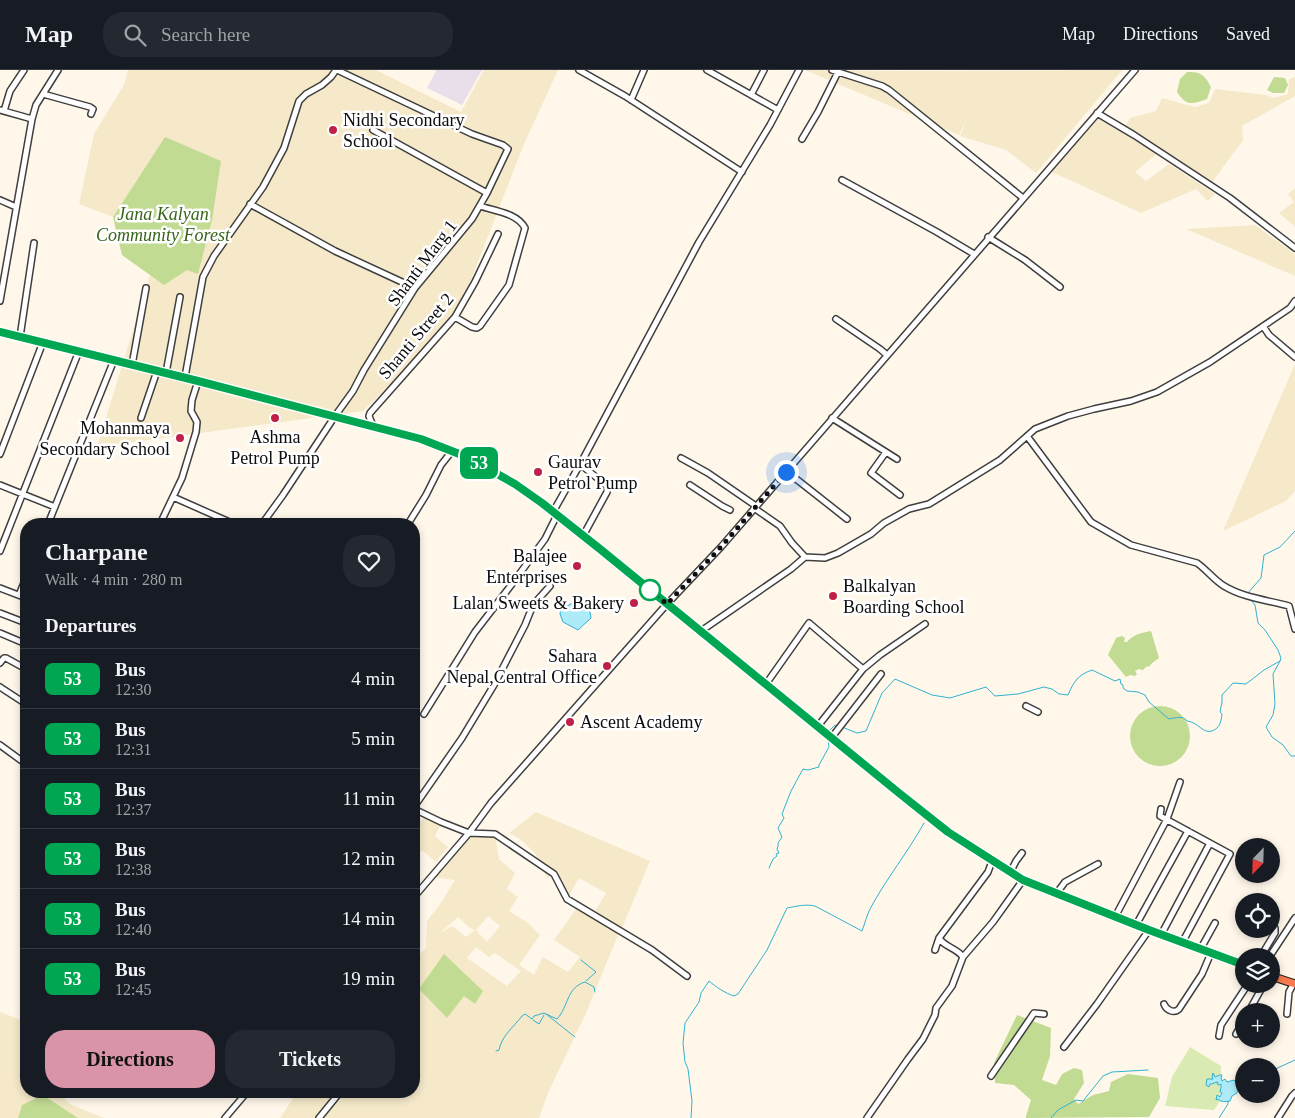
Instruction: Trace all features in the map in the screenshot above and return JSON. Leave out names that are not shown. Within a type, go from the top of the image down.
[{"type":"highway","points":[[0,332],[185,377],[373,426],[421,439],[467,457],[515,484],[555,513],[948,832],[1010,873],[1114,917],[1235,962]]},
{"type":"highway","points":[[1280,979],[1294,984]]},
{"type":"street","points":[[24,70],[10,91],[2,110],[32,119]]},
{"type":"street","points":[[0,301],[1,286],[32,119],[36,105],[58,70]]},
{"type":"street","points":[[185,377],[203,277],[214,256],[263,187],[284,148],[299,102],[306,94],[322,85],[337,70]]},
{"type":"street","name":"Shanti Marg 1","points":[[266,518],[353,391],[415,288],[467,226],[480,206],[508,149],[337,70]]},
{"type":"street","points":[[579,70],[631,100],[742,172]]},
{"type":"street","points":[[631,100],[644,70]]},
{"type":"street","points":[[708,70],[778,110]]},
{"type":"street","points":[[751,94],[764,70]]},
{"type":"street","points":[[424,714],[475,632],[545,539],[555,513],[580,464],[699,242],[742,172],[799,70]]},
{"type":"street","points":[[420,890],[469,833],[491,803],[667,604],[721,547],[1134,70]]},
{"type":"street","points":[[802,139],[818,112],[835,71],[889,90],[1023,198]]},
{"type":"street","points":[[43,94],[90,107],[93,109],[91,114]]},
{"type":"street","points":[[1097,113],[1230,198],[1295,248]]},
{"type":"street","points":[[373,130],[487,192]]},
{"type":"street","points":[[842,180],[974,254]]},
{"type":"street","points":[[0,200],[16,207]]},
{"type":"street","points":[[250,204],[335,251],[415,288]]},
{"type":"street","points":[[455,317],[472,327],[477,328],[480,326],[509,285],[525,228],[514,217],[480,206]]},
{"type":"street","name":"Shanti Street 2","points":[[373,426],[369,416],[370,413],[455,317],[475,282],[498,234]]},
{"type":"street","points":[[988,237],[1025,260],[1060,287]]},
{"type":"street","points":[[20,337],[34,243]]},
{"type":"street","points":[[132,365],[146,288]]},
{"type":"street","points":[[166,373],[180,297]]},
{"type":"street","points":[[701,631],[791,569],[805,557],[825,558],[838,553],[872,534],[884,523],[909,509],[930,504],[1000,460],[1036,429],[1068,416],[1131,401],[1158,392],[1210,362],[1290,308],[1295,301]]},
{"type":"street","points":[[836,319],[887,355]]},
{"type":"street","points":[[1263,326],[1269,335],[1295,357]]},
{"type":"street","points":[[0,454],[43,342]]},
{"type":"street","points":[[0,552],[79,351]]},
{"type":"street","points":[[50,518],[114,360]]},
{"type":"street","points":[[140,418],[157,371]]},
{"type":"street","points":[[163,518],[182,478],[196,432],[197,422],[191,411],[192,400],[198,381]]},
{"type":"street","points":[[832,418],[897,459]]},
{"type":"street","points":[[1027,436],[1091,522],[1131,544],[1197,564],[1204,568],[1215,580],[1240,594],[1289,606],[1295,629]]},
{"type":"street","points":[[412,518],[441,466],[452,451]]},
{"type":"street","points":[[886,452],[871,473],[900,496]]},
{"type":"street","points":[[681,458],[708,473],[780,526],[805,557]]},
{"type":"street","points":[[580,464],[607,486],[607,492],[583,536]]},
{"type":"street","points":[[786,472],[847,519]]},
{"type":"street","points":[[0,485],[55,507]]},
{"type":"street","points":[[690,485],[730,510]]},
{"type":"street","points":[[174,497],[221,518]]},
{"type":"street","points":[[420,799],[462,738],[494,685],[525,625],[533,605],[550,586]]},
{"type":"street","points":[[0,588],[19,596]]},
{"type":"street","points":[[0,613],[20,621]]},
{"type":"street","points":[[766,684],[809,623],[863,669]]},
{"type":"street","points":[[818,726],[863,669],[925,624]]},
{"type":"street","points":[[0,634],[20,642]]},
{"type":"street","points":[[0,663],[6,658],[20,666]]},
{"type":"street","points":[[832,737],[881,674]]},
{"type":"street","points":[[0,687],[20,700]]},
{"type":"street","points":[[1026,706],[1038,712]]},
{"type":"street","points":[[0,745],[20,760]]},
{"type":"street","points":[[1114,917],[1167,819],[1180,782]]},
{"type":"street","points":[[1161,809],[1160,816],[1230,854],[1182,943]]},
{"type":"street","points":[[420,811],[469,833],[495,834],[554,874],[567,898],[652,950],[687,976]]},
{"type":"street","points":[[1136,925],[1188,831]]},
{"type":"street","points":[[1161,935],[1210,843]]},
{"type":"street","points":[[1010,873],[1022,853]]},
{"type":"street","points":[[935,950],[939,938],[988,872],[992,861]]},
{"type":"street","points":[[1056,894],[1065,882],[1098,864]]},
{"type":"street","points":[[866,1118],[923,1039],[935,1016],[936,1008],[952,986],[963,957],[993,922],[1023,880]]},
{"type":"street","points":[[1275,948],[1295,918]]},
{"type":"street","points":[[1200,950],[1214,924]]},
{"type":"street","points":[[1064,1047],[1149,930]]},
{"type":"street","points":[[939,938],[961,953],[963,957]]},
{"type":"street","points":[[1164,1004],[1165,1007],[1173,1012],[1180,1009],[1202,974],[1211,953]]},
{"type":"street","points":[[1287,1014],[1289,992],[1294,984]]},
{"type":"street","points":[[1220,1036],[1221,1024],[1242,993]]},
{"type":"street","points":[[991,1076],[1034,1013],[1044,1014]]},
{"type":"street","points":[[1278,1118],[1294,1095]]},
{"type":"street","points":[[225,1118],[242,1098]]},
{"type":"street","points":[[319,1118],[335,1098]]},
{"type":"shaded area","points":[[128,70],[376,70],[461,112],[484,70],[558,70],[524,144],[465,295],[447,322],[388,387],[363,411],[97,447],[189,148],[165,138],[113,217],[79,204],[94,134],[124,85]]},
{"type":"shaded area","points":[[435,70],[482,70],[462,105],[427,88]]},
{"type":"shaded area","points":[[805,70],[1122,70],[1036,173],[1006,150],[960,136],[968,116],[959,135]]},
{"type":"shaded area","points":[[1295,77],[1295,96],[1242,126],[1243,140],[1210,185],[1159,152],[1135,172],[1146,181],[1169,164],[1215,194],[1208,201],[1196,189],[1141,213],[1050,171],[1098,119],[1149,146],[1124,129],[1130,118],[1156,111],[1162,98],[1195,107],[1209,103],[1215,89],[1266,95],[1274,98],[1288,94],[1289,79]]},
{"type":"shaded area","points":[[1295,188],[1295,227],[1279,213],[1294,202],[1288,194]]},
{"type":"shaded area","points":[[1255,225],[1295,254],[1295,276],[1186,229]]},
{"type":"shaded area","points":[[1295,364],[1295,491],[1286,501],[1223,531]]},
{"type":"shaded area","points":[[536,812],[650,861],[586,1013],[548,1093],[539,1118],[280,1118],[293,1098],[420,1098],[420,954],[426,948],[427,921],[455,880],[431,877],[469,833],[495,834],[499,859],[515,873],[507,889],[518,897],[509,911],[528,923],[540,935],[519,965],[534,975],[543,957],[568,972],[580,957],[554,940],[576,909],[594,913],[606,893],[579,878],[567,899],[553,874],[547,878],[535,853],[520,839],[509,833]],"holes":[[[488,916],[500,926],[487,942],[476,930]],[[458,917],[475,930],[466,937],[452,926],[440,933]],[[476,947],[489,957],[495,953],[521,971],[507,986],[467,958]]]},
{"type":"shaded area","points":[[424,817],[441,824],[435,836],[448,847],[436,862],[423,851],[420,851],[420,822]]},
{"type":"shaded area","points":[[0,1012],[20,1020],[20,1098],[37,1098],[22,1105],[18,1118],[0,1118]]},
{"type":"shaded area","points":[[48,1098],[64,1098],[70,1104],[104,1118],[78,1118]]},
{"type":"green space","points":[[1187,72],[1199,73],[1206,79],[1211,87],[1207,99],[1190,103],[1184,100],[1177,92],[1180,79]]},
{"type":"green space","points":[[1274,77],[1285,78],[1288,85],[1284,93],[1273,93],[1267,90]]},
{"type":"green space","name":"Jana Kalyan Community Forest","points":[[165,137],[221,161],[212,220],[198,274],[187,270],[164,285],[122,255],[113,217]]},
{"type":"green space","points":[[1151,631],[1159,658],[1149,667],[1147,666],[1143,670],[1135,671],[1137,674],[1135,676],[1130,675],[1126,677],[1108,655],[1116,638],[1122,636],[1125,638],[1124,642],[1127,642],[1141,633]]},
{"type":"green space","points":[[1160,706],[1177,711],[1185,719],[1190,736],[1185,753],[1177,761],[1160,766],[1143,761],[1135,753],[1130,736],[1135,719],[1143,711]]},
{"type":"green space","points":[[444,954],[483,991],[475,1004],[464,996],[447,1018],[420,990]]},
{"type":"green space","points":[[1017,1015],[1051,1028],[1050,1056],[1042,1080],[1056,1085],[1062,1074],[1074,1068],[1082,1070],[1084,1083],[1074,1099],[1078,1104],[1093,1095],[1109,1091],[1111,1082],[1128,1074],[1158,1078],[1160,1098],[1149,1117],[1026,1118],[1031,1100],[1014,1085],[995,1083],[994,1063]]},
{"type":"green space","points":[[1190,1047],[1221,1066],[1220,1101],[1214,1110],[1165,1106],[1172,1077]]},
{"type":"green space","points":[[37,1098],[48,1098],[78,1118],[18,1118],[22,1105]]},
{"type":"water","points":[[572,603],[578,603],[590,612],[591,618],[578,630],[563,622],[560,614],[561,608]]},
{"type":"water","points":[[1213,1073],[1215,1077],[1222,1075],[1222,1081],[1225,1079],[1227,1082],[1234,1080],[1235,1094],[1230,1101],[1216,1100],[1217,1095],[1220,1097],[1222,1093],[1220,1092],[1221,1084],[1217,1084],[1218,1082],[1210,1084],[1209,1087],[1206,1085],[1207,1079],[1213,1079]]},
{"type":"waterway","points":[[1247,594],[1261,578],[1264,555],[1280,547],[1295,531]]},
{"type":"waterway","points":[[1250,599],[1255,605],[1258,623],[1265,630],[1281,658],[1273,674],[1275,704],[1273,715],[1266,727],[1272,737],[1283,745],[1291,756],[1295,756]]},
{"type":"waterway","points":[[842,727],[857,733],[866,731],[882,693],[895,679],[932,695],[950,698],[986,687],[995,696],[1018,694],[1044,687],[1052,689],[1059,694],[1068,695],[1077,679],[1092,670],[1115,681],[1120,679],[1123,688],[1127,691],[1145,695],[1149,702],[1169,719],[1183,718],[1206,731],[1212,731],[1221,722],[1222,695],[1233,683],[1246,684],[1264,670],[1280,661]]},
{"type":"waterway","points":[[828,732],[835,725],[838,726]]},
{"type":"waterway","points":[[769,868],[773,859],[777,856],[776,854],[779,853],[777,849],[778,843],[782,837],[778,828],[784,818],[782,814],[791,791],[803,769],[808,770],[819,767],[829,747],[828,740]]},
{"type":"waterway","points":[[691,1118],[692,1101],[683,1043],[685,1023],[699,1002],[701,993],[709,981],[731,995],[738,994],[767,950],[787,908],[805,905],[815,906],[862,931],[876,898],[924,823]]},
{"type":"waterway","points":[[581,960],[596,972],[586,981]]},
{"type":"waterway","points":[[496,1051],[499,1050],[508,1032],[525,1014],[532,1019],[534,1016],[544,1013],[557,1019],[574,988],[585,982],[594,987],[595,992]]},
{"type":"waterway","points":[[546,1014],[575,1037]]},
{"type":"waterway","points":[[533,1020],[539,1024],[544,1015]]},
{"type":"waterway","points":[[1280,1067],[1295,1060]]},
{"type":"waterway","points":[[1051,1118],[1058,1110],[1076,1100],[1083,1101],[1103,1076],[1112,1072],[1148,1070]]},
{"type":"waterway","points":[[1219,1118],[1228,1101]]},
{"type":"bus line","name":"53","points":[[0,332],[421,439],[467,457],[515,484],[542,503],[948,832],[1010,873],[1056,894],[1235,962]]},
{"type":"place","name":"Nidhi Secondary School","points":[[333,130]]},
{"type":"place","name":"Ashma Petrol Pump","points":[[275,418]]},
{"type":"place","name":"Mohanmaya Secondary School","points":[[180,438]]},
{"type":"place","name":"Gaurav Petrol Pump","points":[[538,472]]},
{"type":"place","name":"Balajee Enterprises","points":[[577,566]]},
{"type":"place","name":"Balkalyan Boarding School","points":[[833,596]]},
{"type":"place","name":"Lalan Sweets & Bakery","points":[[634,603]]},
{"type":"place","name":"Sahara Nepal,Central Office","points":[[607,666]]},
{"type":"place","name":"Ascent Academy","points":[[570,722]]},
{"type":"route","points":[[650,590],[667,604],[721,547],[786,472]]}]
